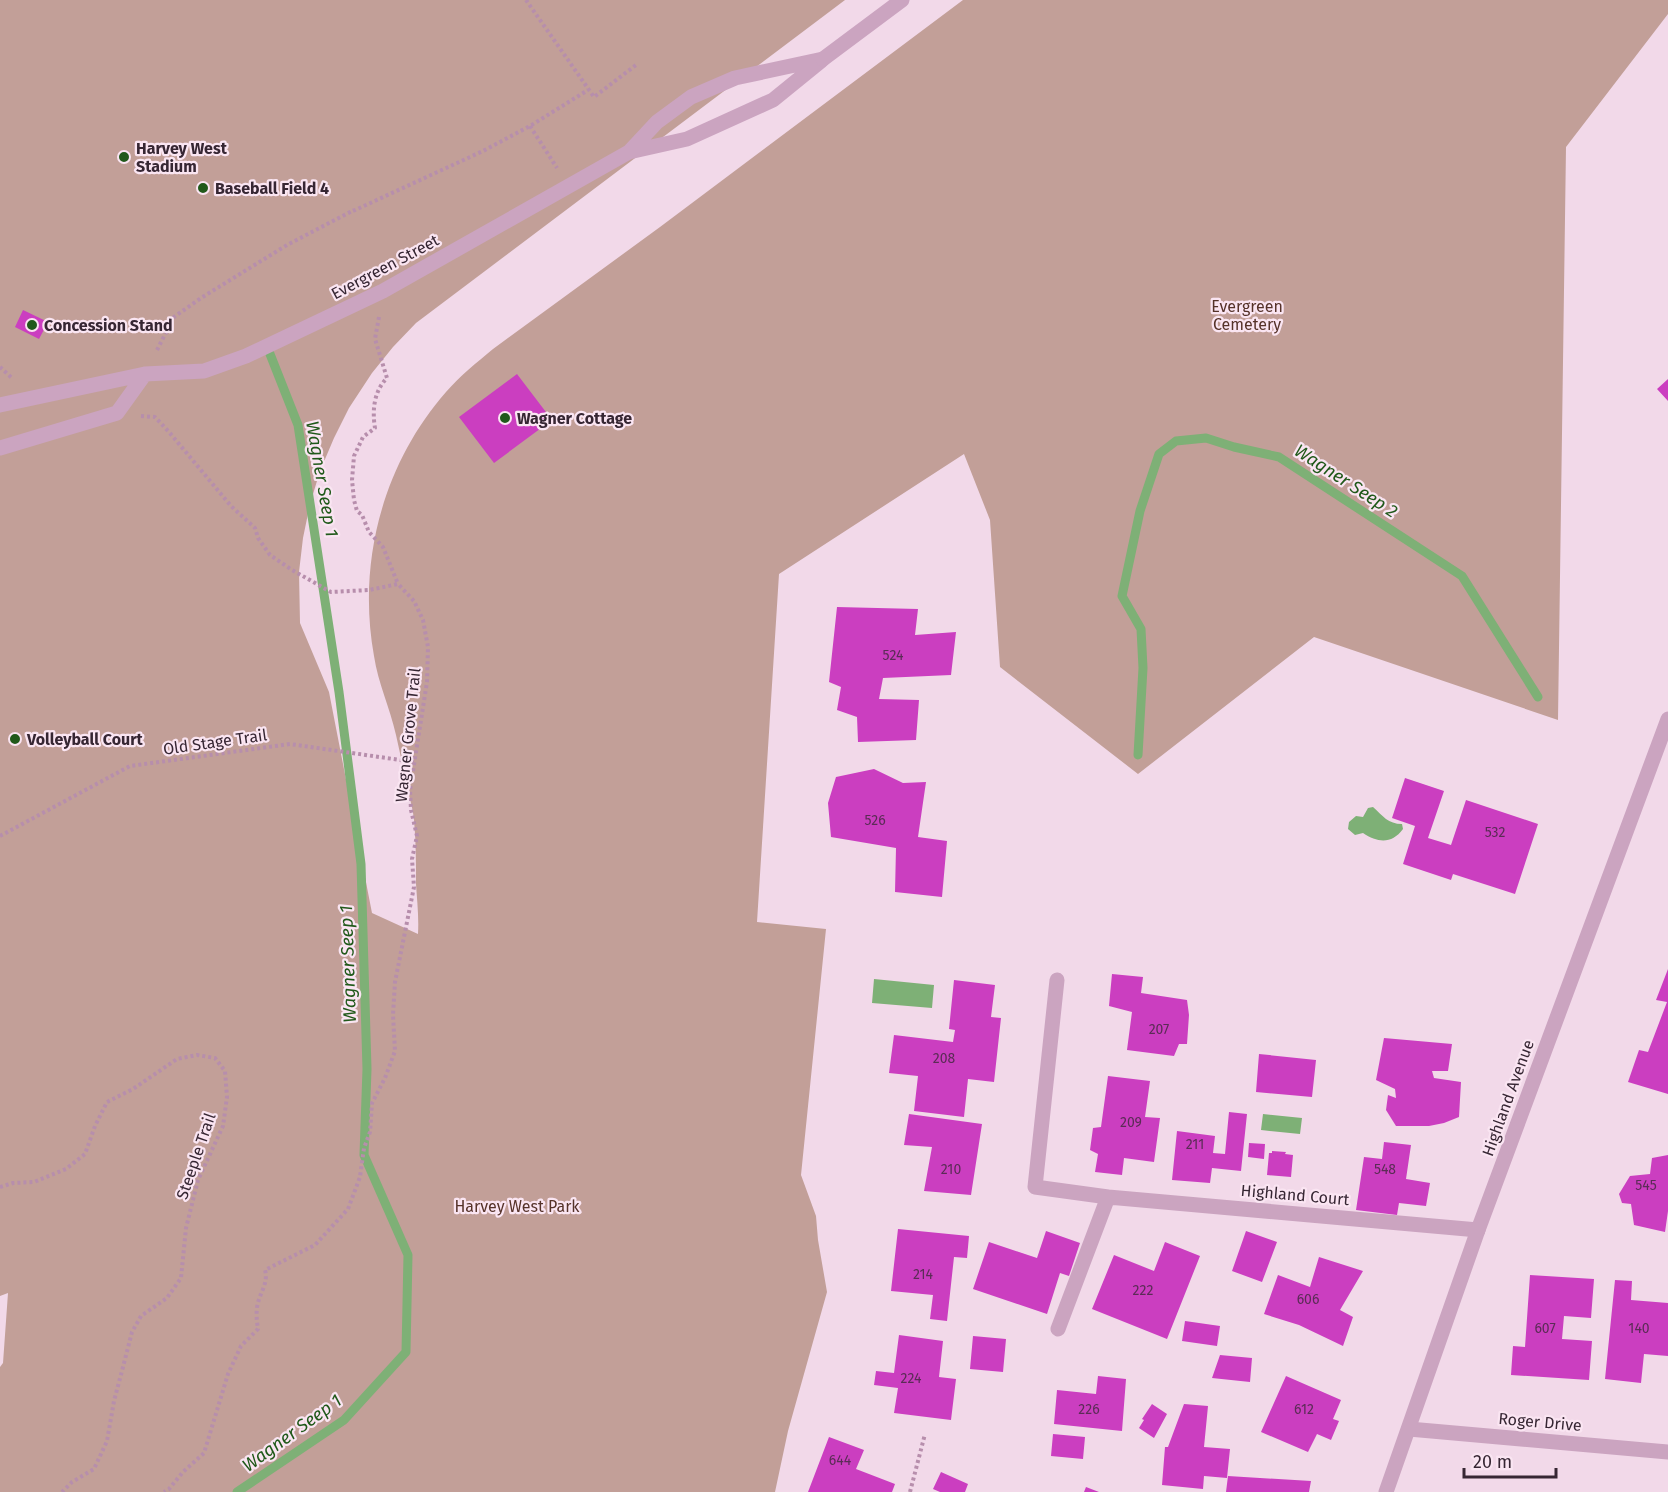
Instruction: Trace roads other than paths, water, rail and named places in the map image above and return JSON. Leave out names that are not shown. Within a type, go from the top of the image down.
[{"type":"street","name":"Evergreen Street","points":[[629,152],[687,139],[773,100],[902,0]]},
{"type":"street","name":"Evergreen Street","points":[[0,405],[144,374],[204,371],[246,356],[383,291],[629,152],[657,122],[692,97],[735,78],[823,60]]},
{"type":"street","points":[[0,448],[117,413],[144,374]]},
{"type":"street","name":"Highland Avenue","points":[[1386,1492],[1478,1230],[1668,719]]},
{"type":"street","name":"Highland Court","points":[[1057,980],[1035,1187],[1108,1197],[1478,1230]]},
{"type":"street","points":[[1058,1329],[1108,1197]]},
{"type":"street","name":"Roger Drive","points":[[1409,1429],[1668,1452]]},
{"type":"waterway","name":"Wagner Seep 1","points":[[237,1492],[344,1420],[406,1352],[408,1255],[364,1155],[367,1069],[361,864],[339,692],[298,425],[270,354]]},
{"type":"waterway","name":"Wagner Seep 2","points":[[1138,755],[1143,668],[1141,629],[1122,596],[1140,511],[1159,454],[1176,441],[1206,438],[1279,457],[1462,576],[1538,697]]},
{"type":"place","name":"Harvey West Stadium","points":[[124,157]]},
{"type":"place","name":"Baseball Field 4","points":[[203,188]]},
{"type":"place","name":"Concession Stand","points":[[32,325]]},
{"type":"place","name":"Wagner Cottage","points":[[505,418]]},
{"type":"place","name":"Volleyball Court","points":[[15,739]]},
{"type":"park label","name":"Evergreen Cemetery","points":[[1247,315]]},
{"type":"park label","name":"Harvey West Park","points":[[517,1206]]}]
